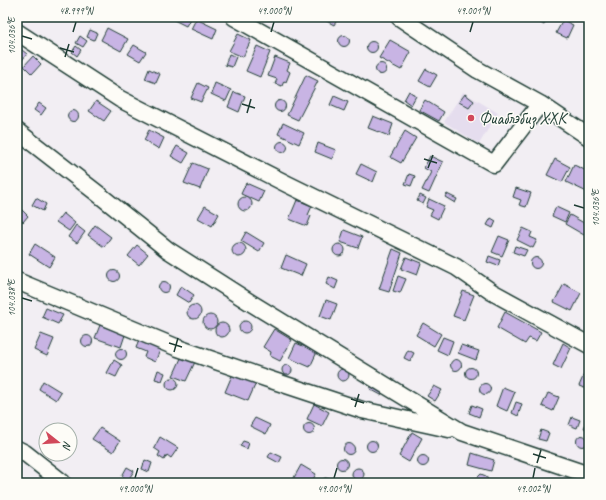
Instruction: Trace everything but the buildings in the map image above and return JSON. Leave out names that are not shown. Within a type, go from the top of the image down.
[{"type":"street","points":[[234,17],[494,164],[540,104]]},
{"type":"street","points":[[399,17],[478,70],[540,104],[589,137]]},
{"type":"street","points":[[17,32],[120,99],[287,184],[456,267],[492,292],[589,345]]},
{"type":"street","points":[[17,131],[168,250],[251,303],[462,432]]},
{"type":"street","points":[[17,281],[178,348],[271,380],[362,410],[462,432],[589,475]]},
{"type":"street","points":[[17,449],[25,453],[64,483]]},
{"type":"shaded area","name":"Фиаблэбиз ХХК","points":[[463,92],[498,113],[479,144],[444,122]]},
{"type":"place","name":"Фиаблэбиз ХХК","points":[[471,118]]}]
